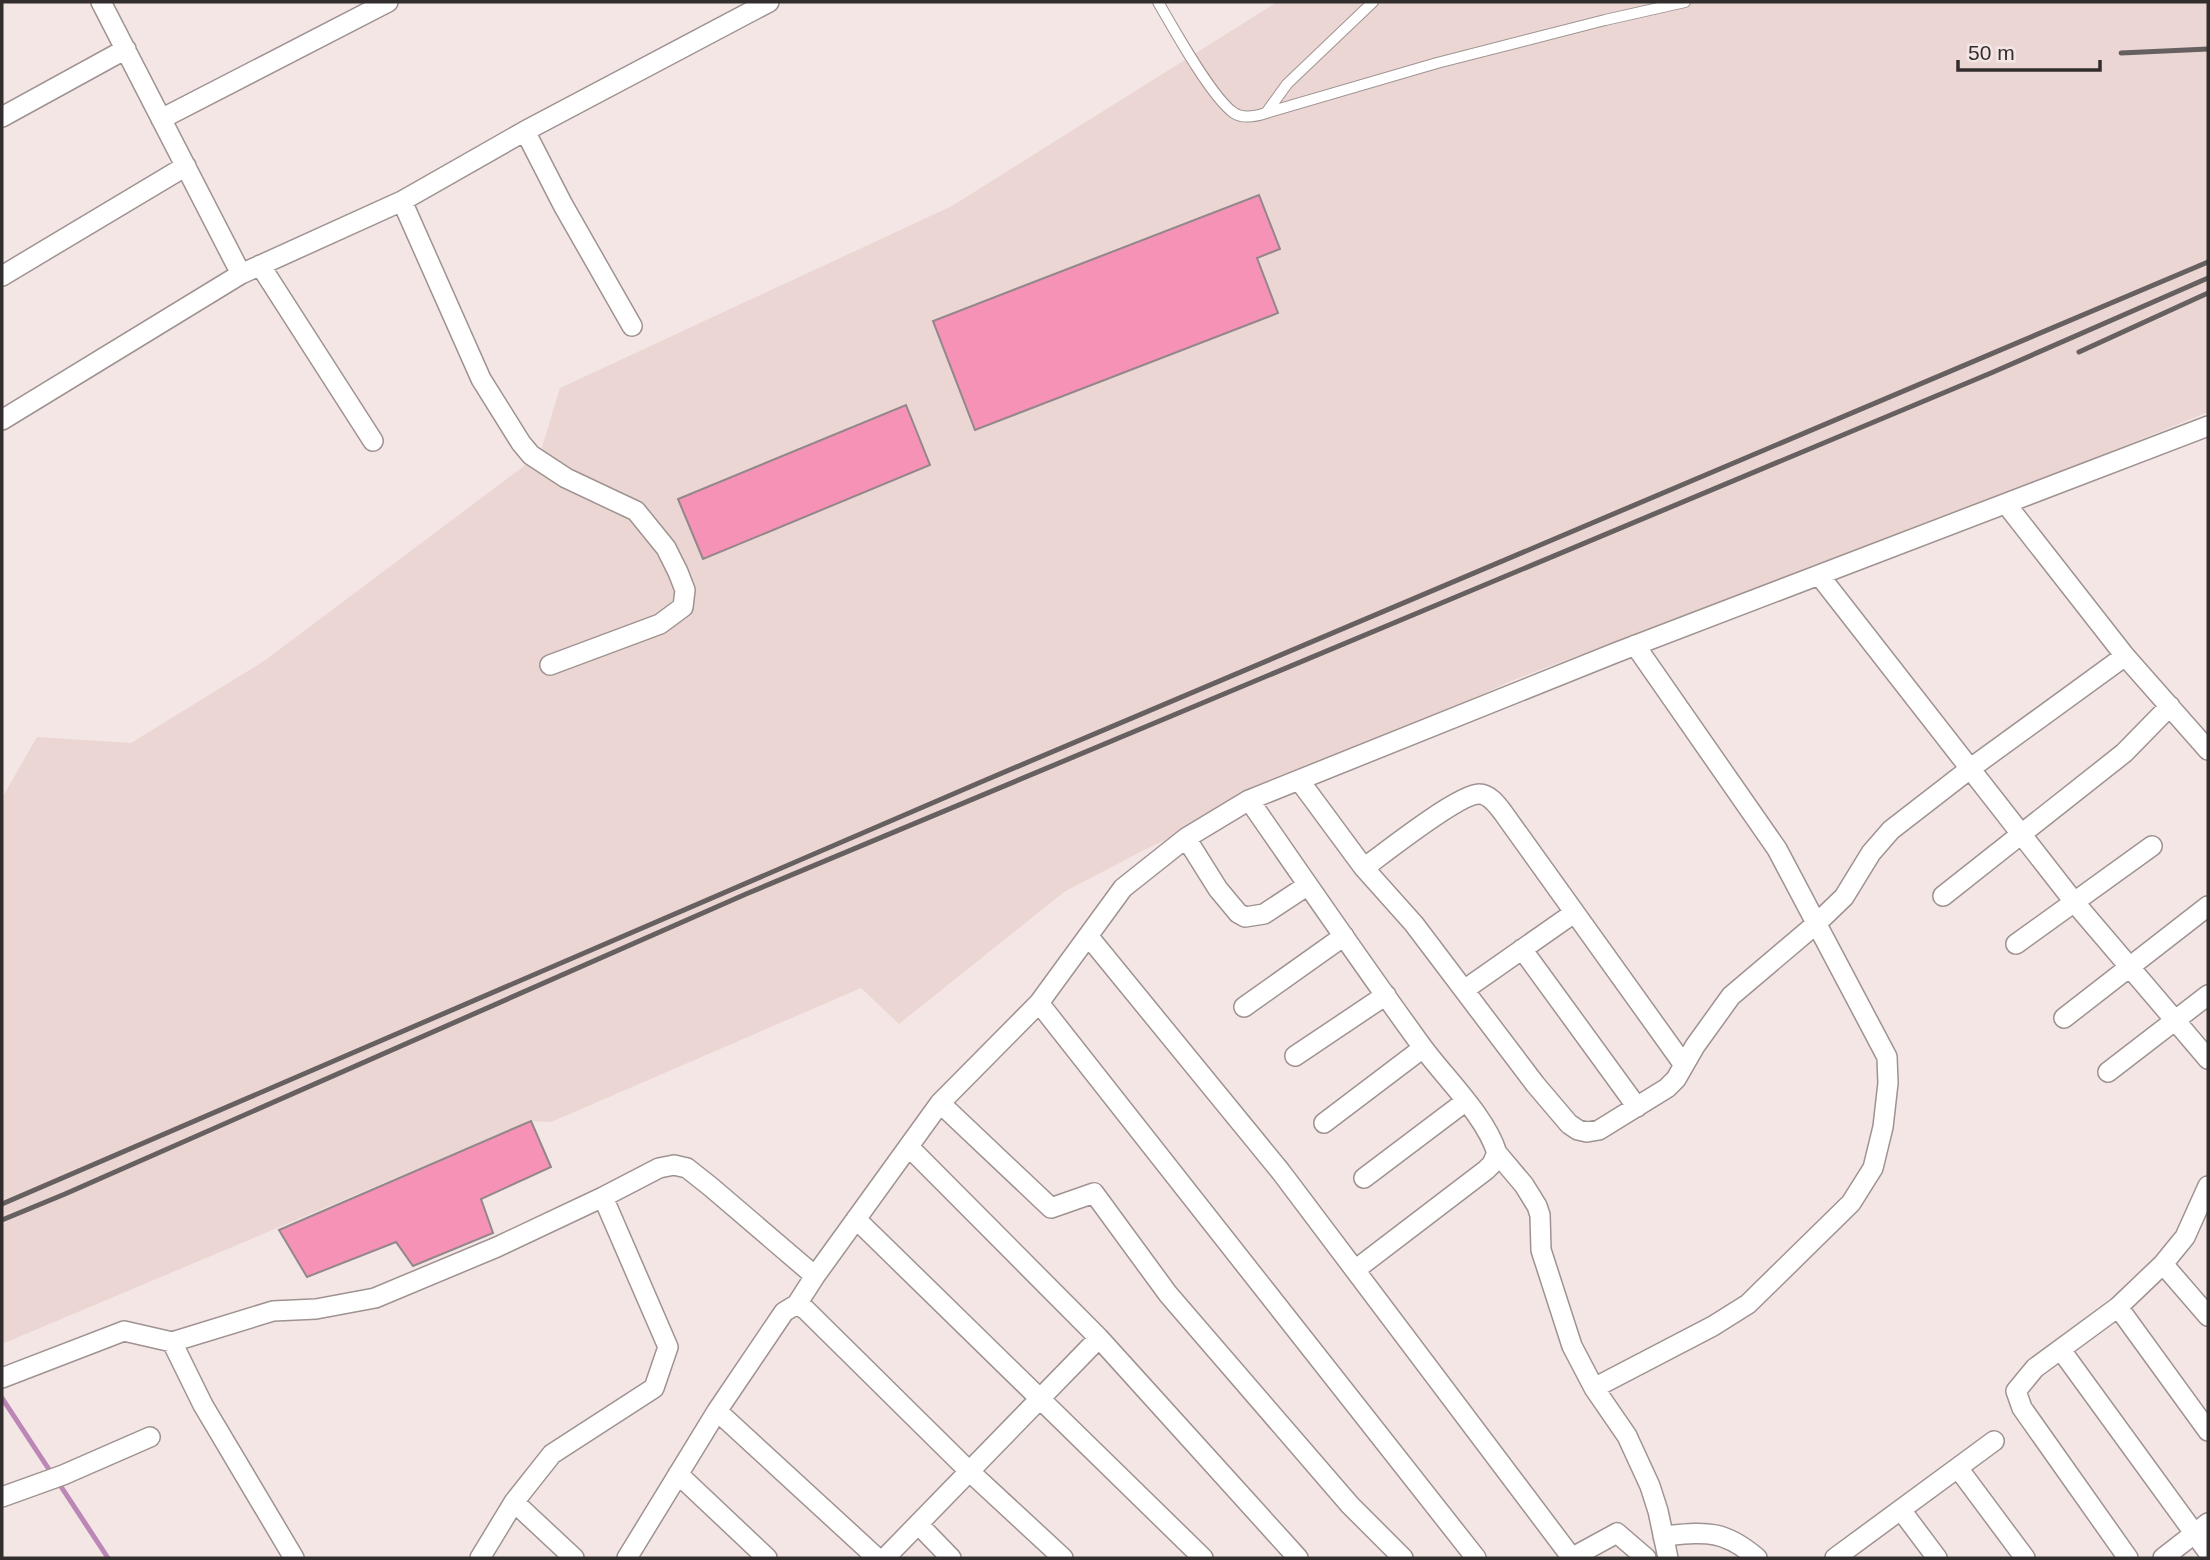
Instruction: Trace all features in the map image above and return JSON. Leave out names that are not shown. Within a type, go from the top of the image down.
[{"type":"street","points":[[101,2],[186,166],[251,269],[373,441]]},
{"type":"street","points":[[162,119],[388,2]]},
{"type":"street","points":[[2,419],[251,269],[402,201],[525,131],[769,2]]},
{"type":"street","points":[[2,117],[126,49]]},
{"type":"street","points":[[525,131],[563,205],[632,326]]},
{"type":"street","points":[[2,276],[186,166]]},
{"type":"street","points":[[402,201],[481,379],[531,455],[566,478],[636,511],[666,548],[685,590],[683,607],[660,624],[550,665]]},
{"type":"street","points":[[627,1558],[717,1411],[784,1312],[797,1304],[940,1103],[1039,1003],[1123,888],[1186,838],[1249,800],[1635,645],[2208,426]]},
{"type":"street","points":[[2006,504],[2125,656],[2208,750]]},
{"type":"street","points":[[1819,575],[2076,903],[2208,1059]]},
{"type":"street","points":[[1594,1388],[1713,1326],[1748,1304],[1851,1203],[1873,1168],[1883,1127],[1888,1083],[1887,1057],[1777,849],[1635,645]]},
{"type":"street","points":[[1299,780],[1364,868],[1414,924],[1569,1124],[1587,1132],[1599,1130],[1667,1088],[1676,1079],[1731,996],[1844,897],[1871,853],[1891,830],[2125,656]]},
{"type":"street","points":[[1943,895],[2124,753],[2170,706]]},
{"type":"street","points":[[1364,868],[1458,802],[1479,794],[1488,796],[1684,1065]]},
{"type":"street","points":[[1249,800],[1423,1048],[1466,1101],[1494,1143],[1497,1153],[1524,1185],[1537,1206],[1540,1215],[1541,1250],[1572,1346],[1594,1388],[1627,1436],[1639,1461],[1658,1511],[1668,1558]]},
{"type":"street","points":[[1186,838],[1218,889],[1238,913],[1245,917],[1264,914],[1308,885]]},
{"type":"street","points":[[2016,944],[2152,846]]},
{"type":"street","points":[[2064,1018],[2208,906]]},
{"type":"street","points":[[1464,990],[1574,913]]},
{"type":"street","points":[[1244,1007],[1344,936]]},
{"type":"street","points":[[1089,937],[1269,1157],[1573,1558],[1617,1533],[1646,1558]]},
{"type":"street","points":[[1522,949],[1637,1107]]},
{"type":"street","points":[[1295,1056],[1385,995]]},
{"type":"street","points":[[2108,1072],[2208,995]]},
{"type":"street","points":[[1039,1003],[1476,1558]]},
{"type":"street","points":[[1324,1123],[1423,1048]]},
{"type":"street","points":[[1364,1178],[1466,1101]]},
{"type":"street","points":[[940,1103],[1051,1208],[1094,1193],[1168,1294],[1350,1506],[1404,1558]]},
{"type":"street","points":[[909,1147],[1099,1338],[1298,1558]]},
{"type":"street","points":[[1355,1270],[1486,1170],[1497,1153]]},
{"type":"street","points":[[2,1378],[124,1331],[172,1342],[273,1311],[316,1309],[374,1298],[497,1247],[659,1168],[674,1165],[687,1168],[815,1276]]},
{"type":"street","points":[[2128,1558],[2017,1398],[2016,1391],[2026,1377],[2118,1307],[2163,1264],[2185,1237],[2208,1186]]},
{"type":"street","points":[[480,1558],[514,1502],[552,1454],[654,1388],[668,1347],[603,1197]]},
{"type":"street","points":[[856,1219],[1203,1558]]},
{"type":"street","points":[[2163,1264],[2208,1316]]},
{"type":"street","points":[[797,1304],[1063,1558]]},
{"type":"street","points":[[2118,1307],[2208,1431]]},
{"type":"street","points":[[885,1558],[1099,1338]]},
{"type":"street","points":[[172,1342],[203,1405],[294,1558]]},
{"type":"street","points":[[2061,1350],[2201,1529],[2208,1552]]},
{"type":"street","points":[[717,1411],[877,1558]]},
{"type":"street","points":[[2,1497],[63,1475],[150,1437]]},
{"type":"street","points":[[1843,1556],[1994,1441]]},
{"type":"street","points":[[1958,1468],[2025,1558]]},
{"type":"street","points":[[678,1474],[767,1558]]},
{"type":"street","points":[[514,1502],[574,1558]]},
{"type":"street","points":[[1901,1510],[1937,1558]]},
{"type":"street","points":[[918,1524],[951,1558]]},
{"type":"street","points":[[2163,1558],[2201,1529]]},
{"type":"street","points":[[1663,1536],[1719,1534],[1733,1540],[1757,1558]]},
{"type":"lane","points":[[1158,2],[1216,93],[1235,114],[1241,116],[1266,113],[1437,62],[1685,2]]},
{"type":"lane","points":[[1266,113],[1287,83],[1373,2]]},
{"type":"shaded area","points":[[1277,2],[2208,2],[2208,412],[2050,476],[1511,681],[1144,850],[1064,892],[899,1024],[861,988],[551,1122],[531,1121],[2,1344],[2,798],[37,737],[131,743],[264,661],[540,454],[560,388],[952,206]]},
{"type":"building","points":[[1259,195],[1280,249],[1257,258],[1278,313],[975,430],[933,321]]},
{"type":"building","points":[[906,405],[930,465],[703,559],[678,499]]},
{"type":"building","points":[[531,1121],[551,1167],[481,1199],[493,1233],[413,1266],[396,1242],[307,1277],[279,1230]]},
{"type":"waterway","points":[[2,1398],[52,1474]]},
{"type":"waterway","points":[[58,1482],[108,1558]]},
{"type":"railway","points":[[2121,53],[2208,49]]},
{"type":"railway","points":[[2,1204],[981,782],[2208,262]]},
{"type":"railway","points":[[2,1220],[746,894],[1991,373],[2208,278]]},
{"type":"railway","points":[[2079,352],[2208,293]]}]
